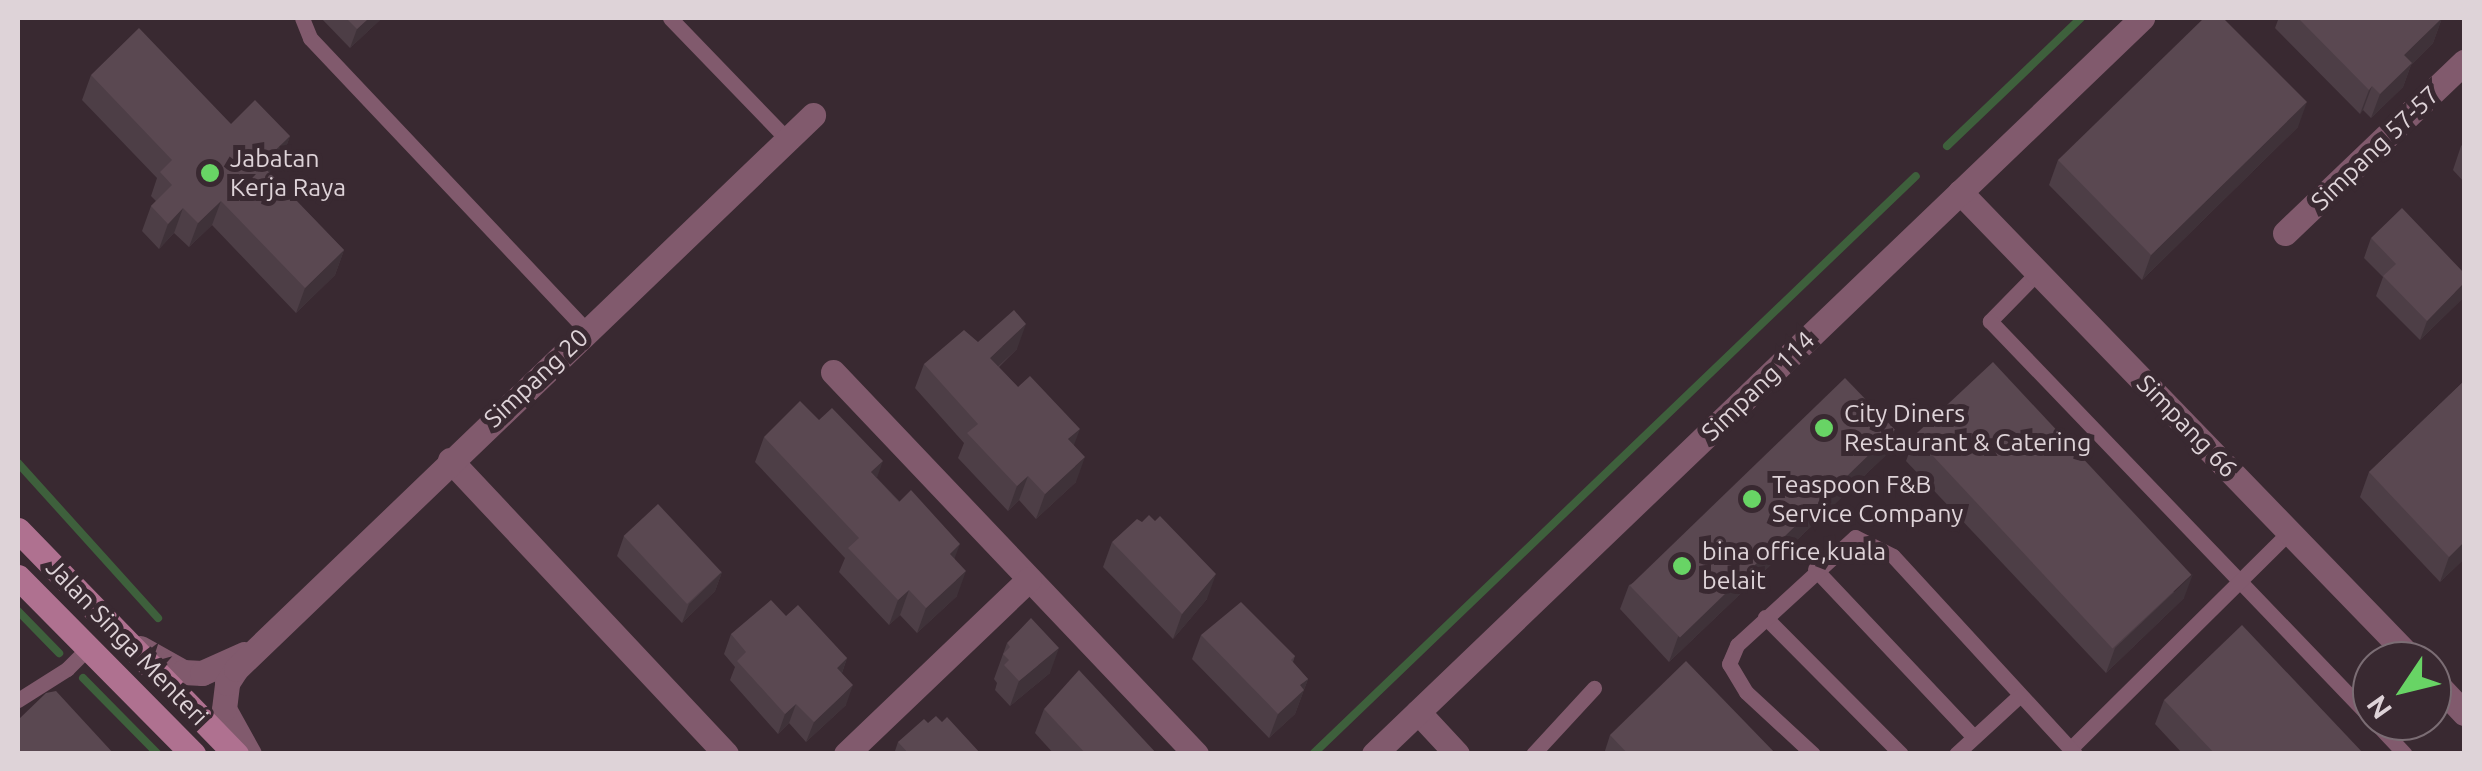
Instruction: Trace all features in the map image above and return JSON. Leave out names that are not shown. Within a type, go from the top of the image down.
[{"type":"main road","name":"Jalan Singa Menteri","points":[[18,530],[236,754]]},
{"type":"main road","name":"Jalan Singa Menteri","points":[[18,577],[190,752]]},
{"type":"street","name":"Simpang 114","points":[[1374,754],[2142,18]]},
{"type":"street","name":"Simpang 57-57","points":[[2285,233],[2464,62]]},
{"type":"street","name":"Simpang 20","points":[[260,643],[813,115]]},
{"type":"street","name":"Simpang 66","points":[[1960,192],[2395,641]]},
{"type":"street","points":[[833,372],[1196,754]]},
{"type":"street","points":[[450,460],[726,754]]},
{"type":"street","points":[[846,754],[1029,579]]},
{"type":"street","points":[[122,637],[166,665],[202,673],[220,668],[260,643]]},
{"type":"street","points":[[249,754],[230,724],[224,696],[236,669],[260,643]]},
{"type":"street","points":[[1418,712],[1457,754]]},
{"type":"lane","points":[[302,18],[310,38],[587,330]]},
{"type":"lane","points":[[670,18],[788,140]]},
{"type":"lane","points":[[2038,272],[1990,321],[2352,698]]},
{"type":"lane","points":[[1813,754],[1746,692],[1729,664],[1737,645],[1815,569],[1855,537],[1870,541],[1893,556],[2073,751],[2290,532]]},
{"type":"lane","points":[[1815,569],[1974,737]]},
{"type":"lane","points":[[1765,618],[1900,754]]},
{"type":"lane","points":[[18,700],[67,669],[88,648]]},
{"type":"lane","points":[[1542,751],[1594,688]]},
{"type":"lane","points":[[1956,754],[2019,696]]},
{"type":"building","points":[[346,18],[369,18],[357,29]]},
{"type":"building","points":[[2204,18],[2223,18],[2307,102],[2151,255],[2058,160]]},
{"type":"building","points":[[2298,18],[2442,18],[2404,55],[2412,63],[2380,94],[2372,86],[2369,90]]},
{"type":"building","name":"Jabatan Kerja Raya","points":[[139,28],[231,124],[255,100],[290,136],[261,164],[344,250],[305,288],[221,201],[198,223],[183,208],[168,224],[151,206],[172,185],[160,172],[172,160],[91,75]]},
{"type":"building","points":[[2402,208],[2464,273],[2464,283],[2427,321],[2383,276],[2396,264],[2371,238]]},
{"type":"building","points":[[1014,310],[1026,324],[990,358],[1018,387],[1030,376],[1080,429],[1068,439],[1085,457],[1045,494],[1028,476],[1017,486],[967,433],[978,424],[924,364],[964,330],[978,342]]},
{"type":"building","points":[[1993,362],[2191,575],[2112,648],[1914,436]]},
{"type":"building","points":[[1845,378],[1895,430],[1680,637],[1630,586]]},
{"type":"building","points":[[2464,381],[2464,542],[2449,557],[2369,472]]},
{"type":"building","points":[[800,401],[819,420],[832,408],[883,461],[871,472],[899,502],[911,490],[960,544],[950,554],[966,571],[926,608],[909,590],[898,600],[848,548],[859,538],[764,437]]},
{"type":"building","points":[[658,504],[721,572],[687,604],[624,536]]},
{"type":"building","points":[[1149,515],[1155,521],[1160,516],[1216,574],[1182,614],[1112,542],[1137,519],[1142,522]]},
{"type":"building","points":[[771,600],[786,616],[798,605],[847,658],[837,668],[853,685],[814,722],[796,704],[785,714],[737,661],[746,652],[731,634]]},
{"type":"building","points":[[1241,602],[1295,656],[1291,660],[1308,679],[1300,685],[1304,690],[1278,714],[1201,635]]},
{"type":"building","points":[[1031,618],[1059,648],[1019,681],[1004,665],[1009,660],[1003,654],[1010,647],[1007,643]]},
{"type":"building","points":[[2242,625],[2364,754],[2215,754],[2164,700]]},
{"type":"building","points":[[1686,661],[1776,754],[1628,754],[1610,735]]},
{"type":"building","points":[[1079,670],[1157,754],[1086,754],[1044,709]]},
{"type":"building","points":[[56,691],[114,754],[18,754],[18,720],[46,693]]},
{"type":"building","points":[[936,716],[942,722],[947,717],[981,754],[909,754],[898,742],[924,719],[928,723]]},
{"type":"waterway","points":[[1947,146],[2081,18]]},
{"type":"waterway","points":[[1313,754],[1916,176]]},
{"type":"waterway","points":[[18,463],[158,618]]},
{"type":"waterway","points":[[18,611],[59,653]]},
{"type":"waterway","points":[[83,678],[158,754]]},
{"type":"place","name":"Jabatan Kerja Raya","points":[[210,173]]},
{"type":"place","name":"City Diners Restaurant & Catering","points":[[1824,428]]},
{"type":"place","name":"Teaspoon F&B Service Company","points":[[1752,499]]},
{"type":"place","name":"bina office,kuala belait","points":[[1682,566]]}]
